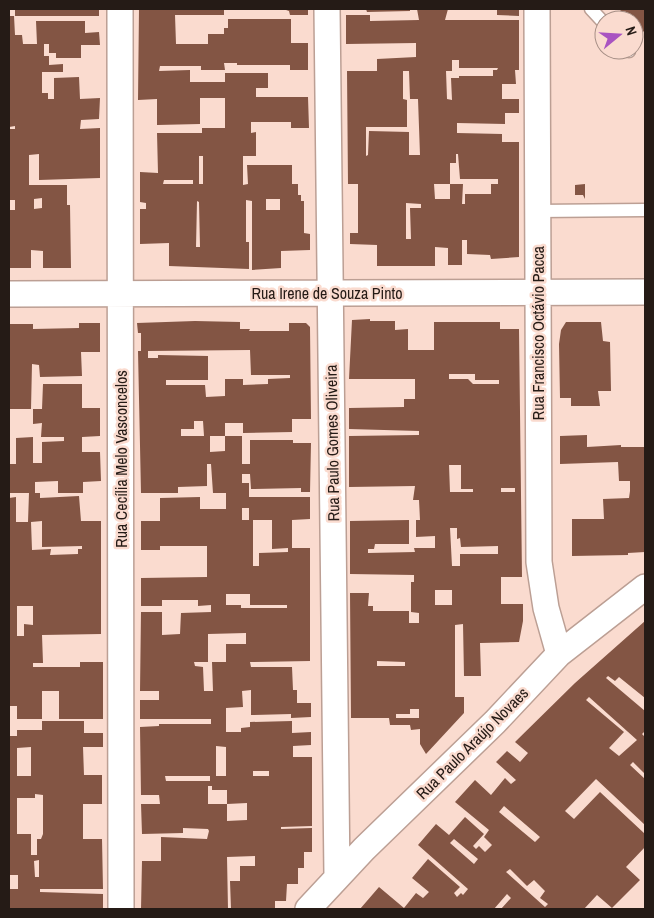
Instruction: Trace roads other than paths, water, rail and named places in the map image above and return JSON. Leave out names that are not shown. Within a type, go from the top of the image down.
[{"type":"street","name":"Rua Cecília Melo Vasconcelos","points":[[120,9],[121,909]]},
{"type":"street","name":"Rua Paulo Gomes Oliveira","points":[[327,9],[337,877]]},
{"type":"street","name":"Rua Francisco Octávio Pacca","points":[[537,9],[539,562],[546,608],[560,654]]},
{"type":"street","name":"Rua Irene de Souza Pinto","points":[[9,294],[645,292]]},
{"type":"street","name":"Rua Paulo Araújo Novaes","points":[[308,909],[337,877],[560,654],[645,587]]},
{"type":"lane","points":[[537,211],[645,210]]}]
